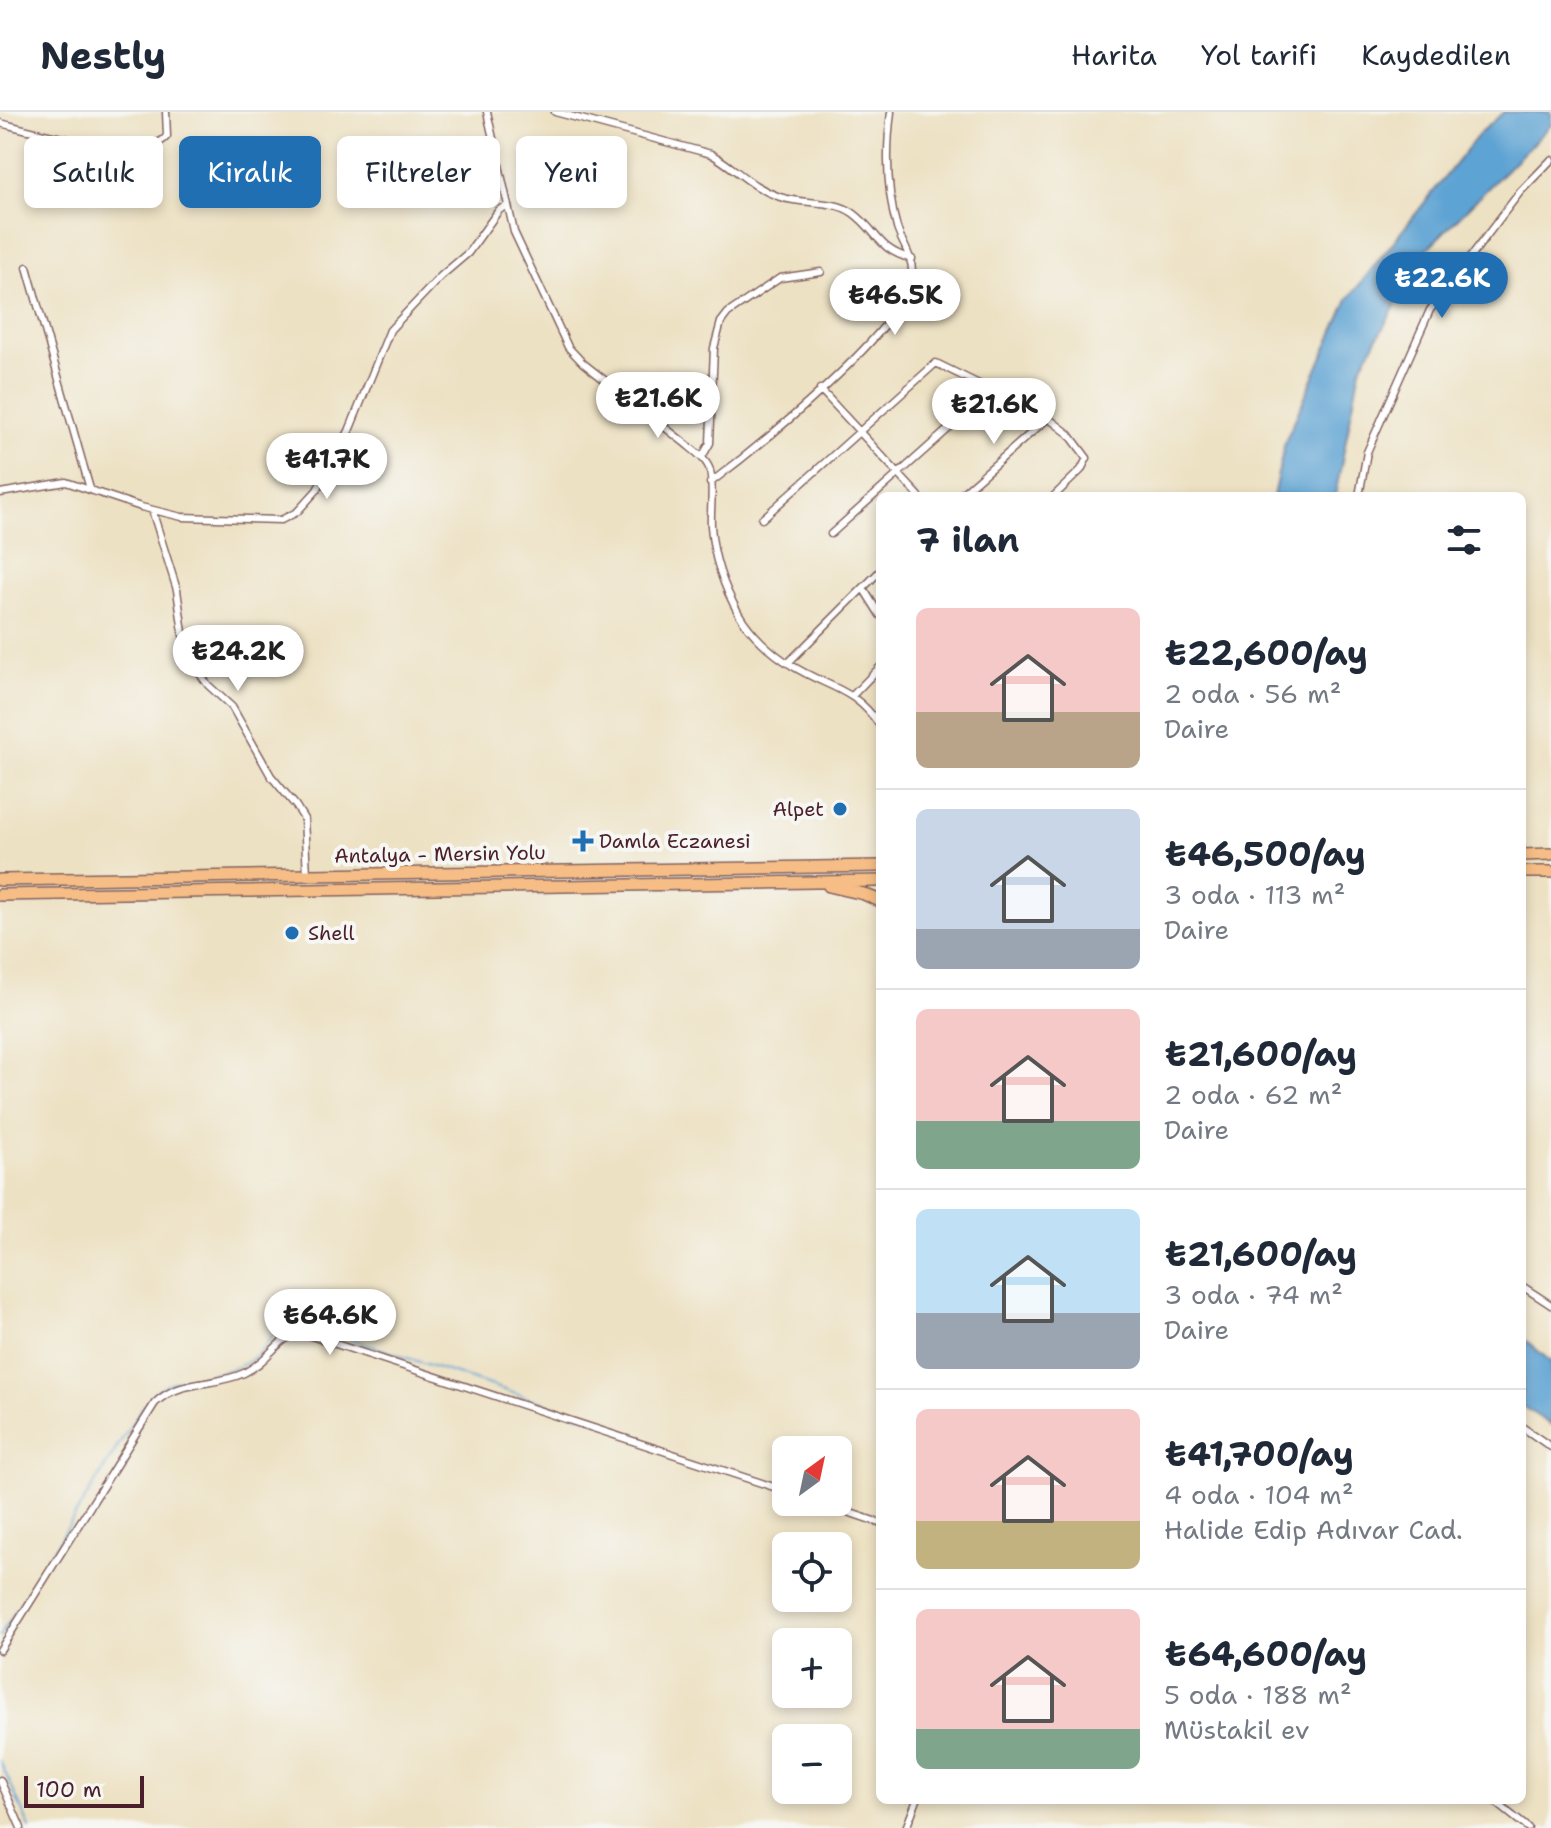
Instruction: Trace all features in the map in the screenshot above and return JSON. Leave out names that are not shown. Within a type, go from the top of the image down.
[{"type":"highway","points":[[1526,855],[1551,854]]},
{"type":"highway","name":"Antalya - Mersin Yolu","points":[[0,880],[876,866]]},
{"type":"highway","points":[[1526,872],[1551,872]]},
{"type":"highway","points":[[809,881],[876,899]]},
{"type":"highway","name":"Antalya - Mersin Yolu","points":[[0,895],[876,881]]},
{"type":"street","points":[[0,123],[106,147],[149,146],[160,143],[167,136],[166,112]]},
{"type":"street","points":[[487,112],[514,232],[568,347],[583,363],[702,457],[710,470],[711,530],[725,583],[740,615],[763,643],[788,663],[853,695],[869,708],[876,719]]},
{"type":"street","points":[[555,112],[711,154],[750,184],[782,198],[837,206],[853,213],[894,254],[912,259]]},
{"type":"street","points":[[710,483],[757,447],[875,340],[907,293],[912,277],[912,259],[898,229],[887,170],[891,112]]},
{"type":"street","points":[[1360,492],[1367,452],[1430,310],[1520,192],[1551,160]]},
{"type":"street","points":[[0,493],[66,482],[182,517],[281,520],[308,503],[349,431],[390,330],[441,276],[468,253],[499,210],[507,206]]},
{"type":"street","points":[[27,267],[90,489]]},
{"type":"street","points":[[702,457],[710,443],[714,348],[721,322],[728,313],[780,278],[821,272]]},
{"type":"street","points":[[762,519],[936,363],[1048,418],[1069,434],[1087,458],[1081,470],[1058,492]]},
{"type":"street","points":[[820,389],[915,492]]},
{"type":"street","points":[[878,492],[992,390]]},
{"type":"street","points":[[964,492],[1048,418]]},
{"type":"street","points":[[831,534],[876,494]]},
{"type":"street","points":[[152,510],[177,590],[186,654],[208,685],[232,707],[271,776],[304,819],[307,874]]},
{"type":"street","points":[[788,663],[876,575]]},
{"type":"street","points":[[863,588],[876,609]]},
{"type":"street","points":[[853,695],[876,671]]},
{"type":"street","points":[[1526,1289],[1551,1305]]},
{"type":"street","points":[[0,1650],[155,1403],[181,1386],[212,1383],[241,1374],[264,1362],[285,1336],[299,1332],[772,1486]]},
{"type":"street","points":[[1526,1430],[1551,1447]]},
{"type":"street","points":[[852,1514],[876,1522]]},
{"type":"street","points":[[0,1780],[21,1828]]},
{"type":"street","points":[[906,1828],[915,1804]]},
{"type":"street","points":[[1498,1804],[1528,1828]]},
{"type":"water","points":[[1504,112],[1551,112],[1551,125],[1427,249],[1360,369],[1336,492],[1274,492],[1285,442],[1348,299],[1480,133]]},
{"type":"water","points":[[1526,1340],[1551,1362],[1551,1425],[1526,1409]]},
{"type":"waterway","points":[[0,1636],[151,1397],[175,1381],[227,1370],[248,1362],[265,1347],[280,1321],[302,1323],[616,1427]]},
{"type":"waterway","points":[[0,1761],[30,1828]]},
{"type":"place","name":"Alpet","points":[[840,809]]},
{"type":"place","name":"Damla Eczanesi","points":[[583,841]]},
{"type":"place","name":"Shell","points":[[292,933]]}]
